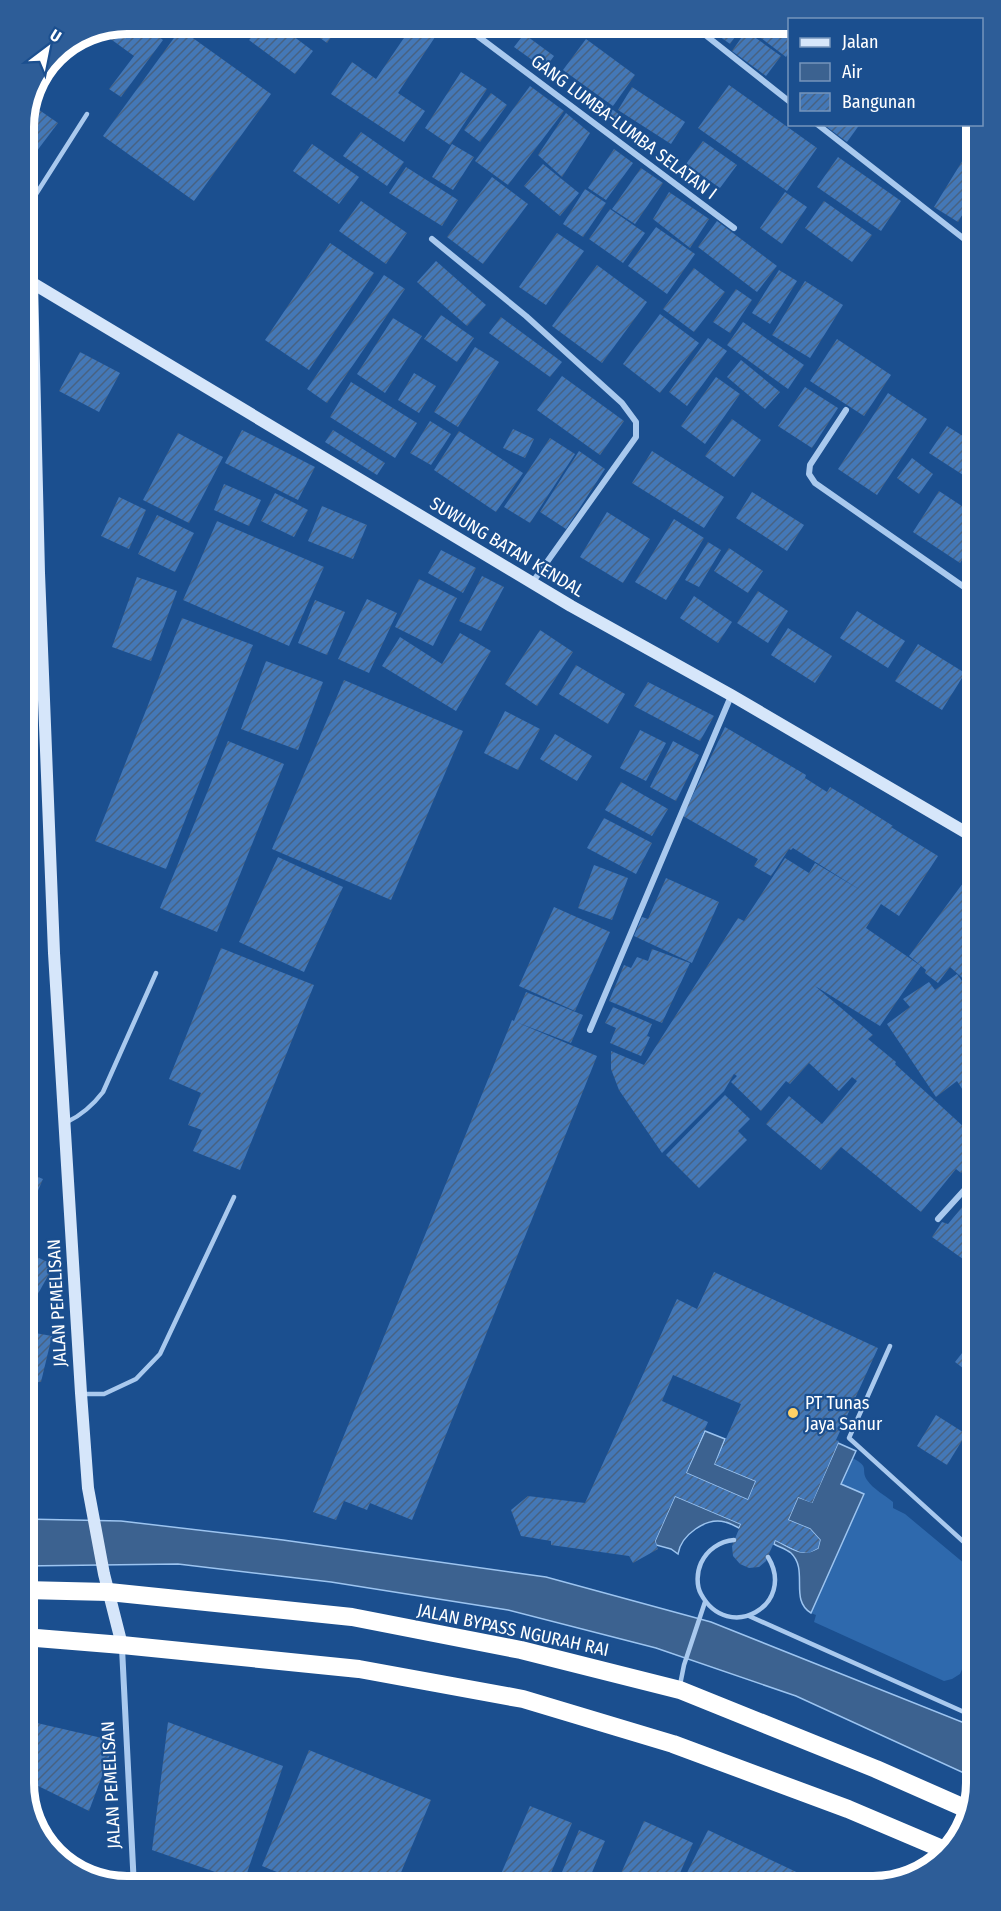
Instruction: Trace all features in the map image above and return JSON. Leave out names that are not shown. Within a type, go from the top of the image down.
[{"type":"highway","name":"JALAN BYPASS NGURAH RAI","points":[[35,1590],[109,1592],[352,1617],[521,1650],[680,1690],[876,1769],[963,1807]]},
{"type":"highway","points":[[35,1638],[359,1669],[523,1699],[673,1743],[848,1809],[940,1848]]},
{"type":"street","name":"GANG LUMBA-LUMBA SELATAN I","points":[[476,34],[734,228]]},
{"type":"street","points":[[705,35],[788,101]]},
{"type":"street","points":[[820,126],[966,240]]},
{"type":"street","points":[[432,239],[535,324],[622,403],[636,422],[636,436],[532,583]]},
{"type":"street","name":"SUWUNG BATAN KENDAL","points":[[35,284],[532,583],[731,695],[966,833]]},
{"type":"street","points":[[846,410],[810,465],[809,474],[815,483],[966,588]]},
{"type":"street","name":"JALAN PEMELISAN","points":[[35,466],[54,953],[81,1394],[88,1488],[104,1574],[122,1645],[133,1876]]},
{"type":"street","points":[[590,1030],[731,695]]},
{"type":"street","points":[[938,1219],[966,1188]]},
{"type":"lane","points":[[35,196],[87,114]]},
{"type":"lane","points":[[35,583],[39,573]]},
{"type":"lane","points":[[64,1124],[93,1105],[103,1092],[156,973]]},
{"type":"lane","points":[[81,1394],[104,1394],[136,1379],[160,1354],[234,1197]]},
{"type":"lane","points":[[890,1346],[849,1438],[966,1544]]},
{"type":"lane","points":[[734,1540],[717,1545],[707,1553],[698,1577],[699,1590],[705,1602],[724,1616],[737,1618],[749,1616],[768,1602],[774,1590],[776,1577],[768,1557]]},
{"type":"lane","points":[[680,1690],[684,1665],[705,1602]]},
{"type":"lane","points":[[749,1616],[964,1712],[966,1707]]},
{"type":"shaded area","points":[[852,1458],[858,1461],[863,1466],[865,1476],[870,1483],[893,1502],[893,1508],[905,1514],[966,1565],[966,1660],[960,1674],[952,1679],[944,1681],[814,1622],[816,1615],[811,1613],[864,1495],[841,1484]]},
{"type":"water","points":[[705,1431],[725,1439],[715,1464],[756,1481],[748,1500],[686,1473]]},
{"type":"water","points":[[838,1443],[856,1451],[841,1484],[864,1494],[811,1613],[801,1601],[799,1568],[796,1560],[791,1553],[774,1544],[775,1540],[801,1552],[818,1548],[820,1540],[810,1529],[788,1520],[798,1497],[812,1502]]},
{"type":"water","points":[[675,1496],[741,1524],[739,1528],[727,1522],[718,1521],[703,1525],[689,1534],[678,1554],[671,1549],[656,1545],[655,1541]]},
{"type":"water","points":[[35,1519],[121,1521],[283,1540],[546,1577],[711,1622],[966,1724],[966,1774],[796,1696],[656,1648],[508,1610],[331,1582],[178,1564],[35,1566]]},
{"type":"building","points":[[155,34],[163,40],[121,97],[109,89],[134,56],[108,37]]},
{"type":"building","points":[[177,34],[187,34],[271,94],[194,201],[103,136]]},
{"type":"building","points":[[253,34],[291,34],[313,51],[295,74],[249,40]]},
{"type":"building","points":[[315,34],[333,34],[327,43]]},
{"type":"building","points":[[406,34],[437,34],[398,93],[425,111],[404,142],[331,94],[352,62],[376,79]]},
{"type":"building","points":[[525,35],[554,56],[545,69],[514,47]]},
{"type":"building","points":[[717,35],[737,35],[730,44]]},
{"type":"building","points":[[743,35],[751,35],[781,56],[766,76],[732,51]]},
{"type":"building","points":[[757,35],[788,35],[786,57]]},
{"type":"building","points":[[586,39],[635,75],[613,106],[563,70]]},
{"type":"building","points":[[461,72],[487,89],[450,145],[425,128]]},
{"type":"building","points":[[729,85],[817,148],[787,191],[698,128]]},
{"type":"building","points":[[530,86],[564,111],[508,185],[475,161]]},
{"type":"building","points":[[632,87],[685,122],[671,144],[618,110]]},
{"type":"building","points":[[588,92],[620,115],[615,121],[583,98]]},
{"type":"building","points":[[491,93],[507,105],[480,142],[464,130]]},
{"type":"building","points":[[37,109],[58,123],[35,153]]},
{"type":"building","points":[[566,113],[590,133],[562,177],[538,155]]},
{"type":"building","points":[[826,126],[859,126],[847,142]]},
{"type":"building","points":[[361,132],[404,162],[387,186],[343,156]]},
{"type":"building","points":[[703,141],[737,165],[720,188],[686,164]]},
{"type":"building","points":[[312,144],[359,177],[339,204],[293,171]]},
{"type":"building","points":[[452,144],[474,157],[453,190],[432,177]]},
{"type":"building","points":[[614,149],[633,163],[606,200],[588,188]]},
{"type":"building","points":[[966,155],[966,209],[958,222],[934,207]]},
{"type":"building","points":[[838,157],[901,201],[881,231],[817,187]]},
{"type":"building","points":[[543,164],[579,193],[560,216],[524,186]]},
{"type":"building","points":[[406,167],[458,200],[442,226],[389,193]]},
{"type":"building","points":[[641,168],[663,183],[635,224],[612,209]]},
{"type":"building","points":[[492,177],[528,204],[483,264],[447,237]]},
{"type":"building","points":[[585,189],[606,203],[583,237],[563,224]]},
{"type":"building","points":[[669,192],[709,219],[690,248],[653,219]]},
{"type":"building","points":[[785,192],[807,207],[782,244],[760,228]]},
{"type":"building","points":[[361,201],[407,233],[386,264],[339,231]]},
{"type":"building","points":[[824,201],[872,235],[852,262],[805,228]]},
{"type":"building","points":[[610,209],[645,233],[623,263],[589,239]]},
{"type":"building","points":[[717,221],[777,266],[757,292],[698,247]]},
{"type":"building","points":[[656,227],[695,254],[667,294],[628,266]]},
{"type":"building","points":[[557,233],[584,251],[546,305],[519,287]]},
{"type":"building","points":[[330,243],[374,273],[309,370],[265,340]]},
{"type":"building","points":[[436,261],[486,305],[467,326],[417,282]]},
{"type":"building","points":[[597,265],[647,302],[602,363],[552,326]]},
{"type":"building","points":[[694,268],[725,292],[694,332],[663,309]]},
{"type":"building","points":[[779,270],[797,281],[770,324],[752,313]]},
{"type":"building","points":[[384,275],[405,289],[327,403],[307,389]]},
{"type":"building","points":[[805,281],[843,305],[810,358],[772,335]]},
{"type":"building","points":[[736,289],[752,300],[730,333],[713,322]]},
{"type":"building","points":[[660,314],[699,343],[660,393],[623,364]]},
{"type":"building","points":[[441,315],[474,338],[457,362],[424,339]]},
{"type":"building","points":[[501,317],[562,362],[550,377],[489,333]]},
{"type":"building","points":[[393,318],[422,336],[385,393],[357,374]]},
{"type":"building","points":[[743,322],[804,365],[788,389],[727,345]]},
{"type":"building","points":[[708,338],[727,351],[687,406],[669,392]]},
{"type":"building","points":[[837,339],[891,375],[864,416],[810,381]]},
{"type":"building","points":[[475,347],[499,362],[458,427],[434,412]]},
{"type":"building","points":[[80,352],[120,373],[99,412],[59,391]]},
{"type":"building","points":[[741,360],[780,392],[765,409],[727,377]]},
{"type":"building","points":[[414,373],[436,386],[419,413],[398,400]]},
{"type":"building","points":[[562,376],[624,421],[600,455],[537,410]]},
{"type":"building","points":[[716,377],[740,394],[705,444],[681,426]]},
{"type":"building","points":[[351,382],[417,423],[395,458],[330,417]]},
{"type":"building","points":[[805,387],[838,408],[812,448],[778,426]]},
{"type":"building","points":[[888,393],[927,419],[877,495],[838,469]]},
{"type":"building","points":[[732,419],[761,440],[734,477],[705,456]]},
{"type":"building","points":[[430,421],[451,434],[431,465],[410,453]]},
{"type":"building","points":[[947,426],[966,438],[966,477],[929,453]]},
{"type":"building","points":[[513,429],[534,439],[525,458],[503,448]]},
{"type":"building","points":[[242,430],[315,467],[298,500],[225,463]]},
{"type":"building","points":[[333,430],[385,463],[377,475],[325,442]]},
{"type":"building","points":[[459,431],[523,473],[496,512],[434,470]]},
{"type":"building","points":[[178,433],[223,457],[189,523],[143,500]]},
{"type":"building","points":[[550,438],[575,454],[530,523],[504,507]]},
{"type":"building","points":[[579,451],[605,469],[566,529],[540,512]]},
{"type":"building","points":[[652,451],[724,497],[704,528],[632,483]]},
{"type":"building","points":[[912,458],[933,474],[919,494],[897,478]]},
{"type":"building","points":[[224,484],[261,500],[249,526],[214,510]]},
{"type":"building","points":[[939,491],[966,509],[966,554],[960,563],[913,532]]},
{"type":"building","points":[[752,492],[804,525],[787,551],[736,518]]},
{"type":"building","points":[[275,493],[308,510],[294,537],[261,521]]},
{"type":"building","points":[[119,497],[146,510],[129,549],[101,536]]},
{"type":"building","points":[[322,506],[367,525],[353,559],[308,541]]},
{"type":"building","points":[[607,512],[650,539],[623,583],[580,557]]},
{"type":"building","points":[[157,515],[194,533],[175,572],[138,554]]},
{"type":"building","points":[[674,519],[704,538],[666,600],[635,582]]},
{"type":"building","points":[[217,521],[324,567],[289,646],[183,600]]},
{"type":"building","points":[[708,542],[721,550],[699,587],[685,580]]},
{"type":"building","points":[[729,548],[763,571],[748,593],[714,571]]},
{"type":"building","points":[[441,550],[476,568],[463,593],[428,573]]},
{"type":"building","points":[[482,576],[504,587],[481,631],[459,621]]},
{"type":"building","points":[[137,577],[177,591],[151,661],[112,647]]},
{"type":"building","points":[[419,579],[457,598],[433,646],[395,627]]},
{"type":"building","points":[[758,591],[788,611],[768,643],[737,623]]},
{"type":"building","points":[[694,596],[732,622],[718,643],[680,618]]},
{"type":"building","points":[[367,599],[397,613],[369,673],[338,659]]},
{"type":"building","points":[[315,600],[345,612],[327,655],[298,643]]},
{"type":"building","points":[[857,611],[905,641],[888,668],[840,638]]},
{"type":"building","points":[[182,618],[253,645],[166,869],[95,841]]},
{"type":"building","points":[[788,628],[832,656],[815,683],[771,655]]},
{"type":"building","points":[[540,630],[573,652],[537,706],[505,684]]},
{"type":"building","points":[[460,633],[491,651],[456,711],[382,666],[400,637],[442,664]]},
{"type":"building","points":[[918,644],[965,673],[942,710],[895,681]]},
{"type":"building","points":[[266,661],[323,682],[298,750],[241,729]]},
{"type":"building","points":[[576,665],[625,694],[608,724],[559,694]]},
{"type":"building","points":[[344,680],[463,731],[391,900],[272,849]]},
{"type":"building","points":[[648,682],[714,716],[700,741],[634,706]]},
{"type":"building","points":[[505,711],[540,729],[518,770],[484,753]]},
{"type":"building","points":[[725,727],[806,775],[805,778],[827,792],[830,787],[855,802],[938,856],[899,916],[881,904],[866,928],[921,966],[880,1026],[815,986],[873,1035],[868,1039],[896,1062],[895,1064],[966,1129],[966,1167],[961,1173],[956,1169],[921,1212],[841,1147],[821,1170],[766,1124],[789,1096],[822,1124],[857,1081],[852,1077],[839,1091],[809,1063],[790,1084],[786,1081],[761,1111],[731,1082],[737,1076],[734,1074],[724,1091],[662,1153],[619,1090],[611,1069],[611,1051],[644,1065],[738,918],[744,921],[785,858],[809,873],[815,863],[862,891],[793,848],[789,849],[771,876],[754,866],[758,859],[683,816]]},
{"type":"building","points":[[640,730],[666,743],[646,781],[620,768]]},
{"type":"building","points":[[555,734],[592,756],[577,781],[540,759]]},
{"type":"building","points":[[228,741],[284,764],[217,932],[160,908]]},
{"type":"building","points":[[673,741],[699,755],[676,801],[650,787]]},
{"type":"building","points":[[621,782],[668,809],[652,836],[605,810]]},
{"type":"building","points":[[604,818],[652,843],[636,874],[587,848]]},
{"type":"building","points":[[278,857],[343,887],[304,972],[239,942]]},
{"type":"building","points":[[594,865],[628,878],[612,920],[578,908]]},
{"type":"building","points":[[666,878],[719,902],[692,963],[634,936],[642,917],[648,919]]},
{"type":"building","points":[[966,879],[966,981],[950,967],[938,983],[909,956]]},
{"type":"building","points":[[554,907],[610,932],[575,1011],[519,986]]},
{"type":"building","points":[[221,948],[314,985],[240,1170],[193,1151],[202,1130],[188,1125],[201,1093],[169,1079]]},
{"type":"building","points":[[652,949],[690,963],[662,1023],[609,1001],[624,965],[631,968],[637,957],[648,961]]},
{"type":"building","points":[[957,974],[966,987],[966,1095],[957,1081],[936,1097],[887,1024],[910,1007],[903,999],[929,982],[935,990]]},
{"type":"building","points":[[526,992],[583,1015],[571,1043],[516,1022],[597,1056],[412,1520],[370,1503],[367,1510],[344,1501],[336,1520],[313,1512],[512,1020],[514,1021]]},
{"type":"building","points":[[613,1007],[652,1024],[647,1036],[650,1037],[641,1056],[610,1043],[616,1028],[605,1023]]},
{"type":"building","points":[[725,1095],[750,1119],[738,1131],[747,1140],[699,1188],[666,1155]]},
{"type":"building","points":[[35,1176],[43,1179],[35,1198]]},
{"type":"building","points":[[966,1202],[966,1261],[932,1237],[942,1222],[948,1224]]},
{"type":"building","points":[[35,1256],[54,1265],[35,1299]]},
{"type":"building","name":"PT Tunas Jaya Sanur","points":[[714,1272],[878,1348],[836,1440],[839,1441],[812,1503],[798,1497],[788,1520],[810,1529],[820,1540],[818,1548],[809,1553],[800,1552],[775,1540],[766,1561],[759,1567],[749,1568],[740,1564],[733,1556],[732,1546],[741,1524],[675,1496],[655,1541],[658,1549],[633,1563],[629,1556],[551,1545],[551,1541],[521,1536],[511,1510],[528,1496],[585,1503],[677,1299],[697,1309]],"holes":[[[673,1375],[741,1404],[715,1464],[756,1481],[748,1500],[686,1473],[708,1422],[662,1401]]]},
{"type":"building","points":[[35,1333],[52,1336],[41,1382],[35,1382]]},
{"type":"building","points":[[966,1348],[966,1370],[955,1362]]},
{"type":"building","points":[[35,1392],[38,1392],[35,1430]]},
{"type":"building","points":[[936,1415],[966,1434],[947,1465],[917,1446]]},
{"type":"building","points":[[168,1722],[283,1766],[246,1876],[227,1876],[152,1850]]},
{"type":"building","points":[[35,1723],[115,1741],[89,1811],[35,1784]]},
{"type":"building","points":[[309,1750],[431,1800],[400,1876],[287,1876],[262,1866]]},
{"type":"building","points":[[530,1806],[572,1823],[550,1876],[500,1876]]},
{"type":"building","points":[[644,1821],[693,1843],[679,1876],[620,1876]]},
{"type":"building","points":[[579,1830],[605,1841],[591,1876],[560,1876]]},
{"type":"building","points":[[708,1830],[805,1876],[685,1876]]},
{"type":"place","name":"PT Tunas Jaya Sanur","points":[[793,1413]]}]
